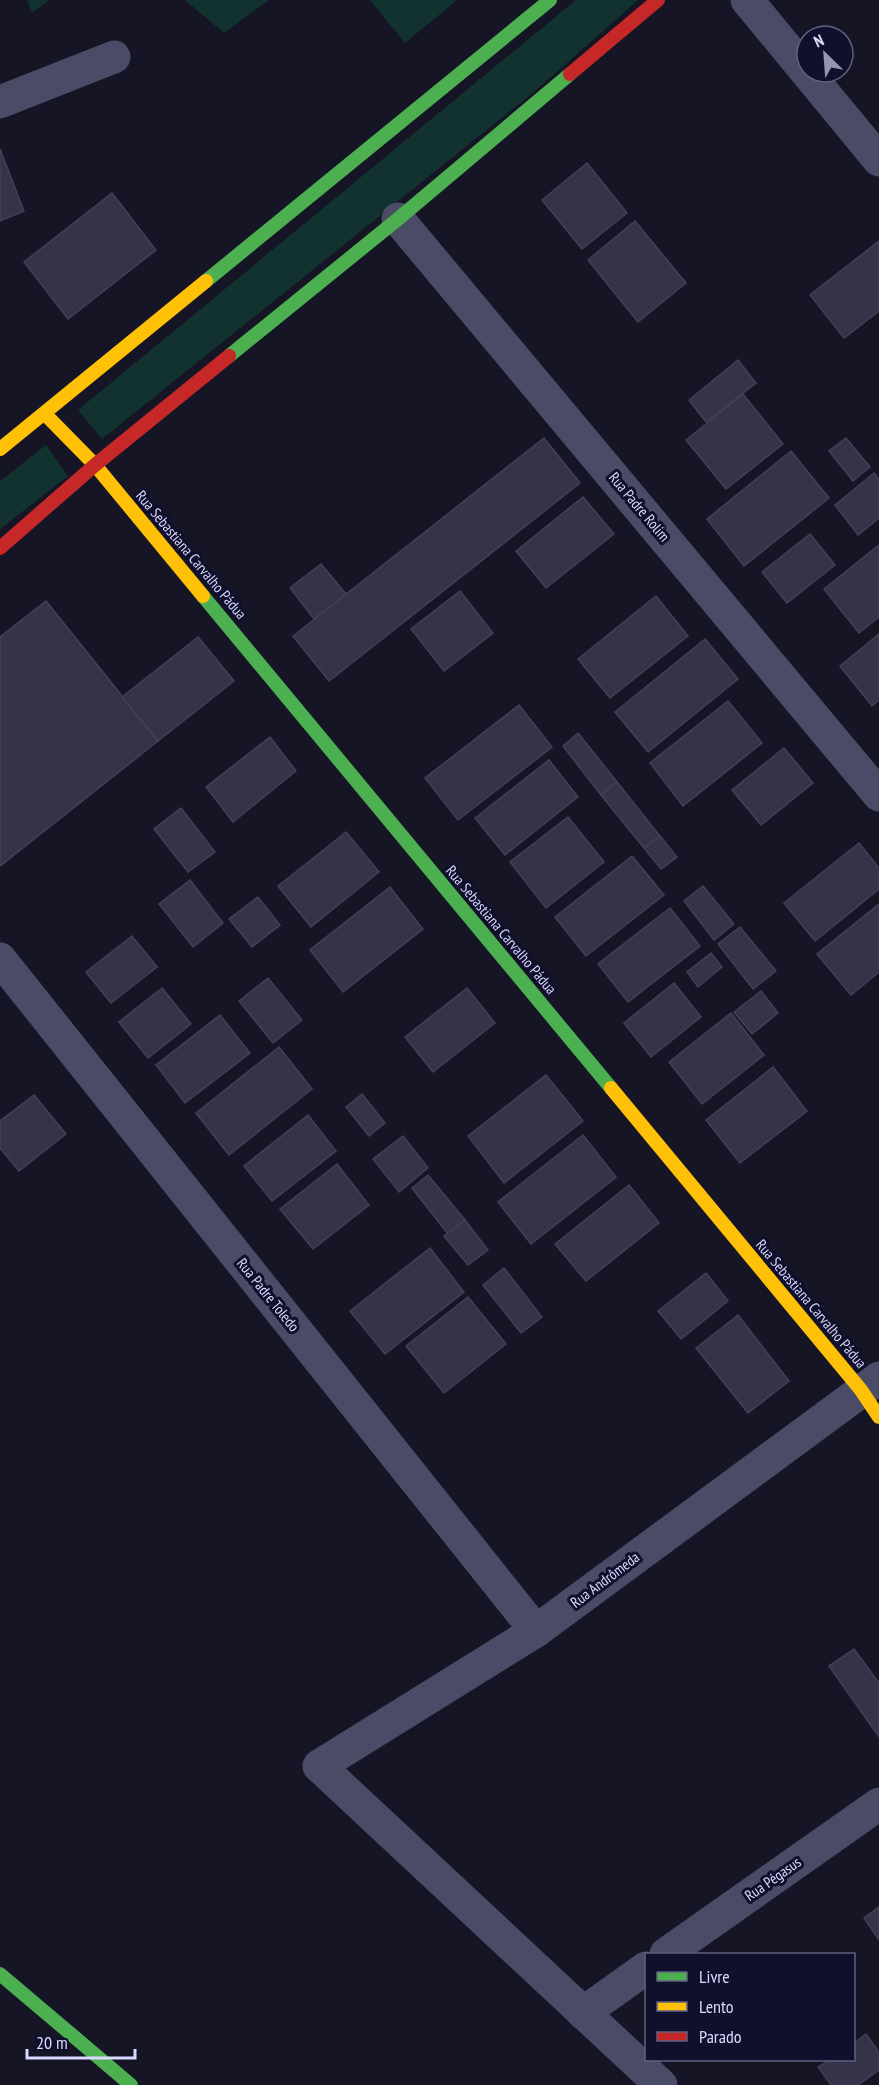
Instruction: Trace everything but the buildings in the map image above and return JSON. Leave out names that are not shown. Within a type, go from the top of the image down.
[{"type":"main road","points":[[0,449],[550,0]]},
{"type":"main road","points":[[0,548],[95,465],[398,219],[658,0]]},
{"type":"main road","name":"Rua Sebastiana Carvalho Pádua","points":[[45,414],[95,465],[870,1384],[879,1417]]},
{"type":"main road","points":[[0,1974],[131,2085]]},
{"type":"street","points":[[747,0],[879,160]]},
{"type":"street","points":[[0,102],[114,57]]},
{"type":"street","name":"Rua Padre Rolim","points":[[398,219],[879,795]]},
{"type":"street","name":"Rua Padre Toledo","points":[[0,959],[536,1631]]},
{"type":"street","name":"Rua Andrômeda","points":[[583,2013],[319,1766],[536,1631],[870,1384]]},
{"type":"street","name":"Rua Pégasus","points":[[667,1953],[879,1804]]},
{"type":"street","points":[[645,1969],[583,2013],[661,2085]]},
{"type":"green space","points":[[27,0],[49,0],[32,13]]},
{"type":"green space","points":[[185,0],[269,0],[224,33]]},
{"type":"green space","points":[[370,0],[457,0],[405,43]]},
{"type":"green space","points":[[576,0],[638,0],[534,92],[102,439],[78,410]]},
{"type":"green space","points":[[46,445],[68,476],[0,529],[0,481]]},
{"type":"traffic: fast","points":[[206,281],[550,0]]},
{"type":"traffic: fast","points":[[229,356],[398,219],[570,74]]},
{"type":"traffic: fast","points":[[203,596],[611,1088]]},
{"type":"traffic: fast","points":[[0,1974],[131,2085]]},
{"type":"traffic: slow","points":[[0,449],[206,281]]},
{"type":"traffic: slow","points":[[45,414],[95,465],[203,596]]},
{"type":"traffic: slow","points":[[611,1088],[861,1390],[879,1417]]},
{"type":"traffic: jam","points":[[570,74],[658,0]]},
{"type":"traffic: jam","points":[[0,548],[95,465],[229,356]]}]
